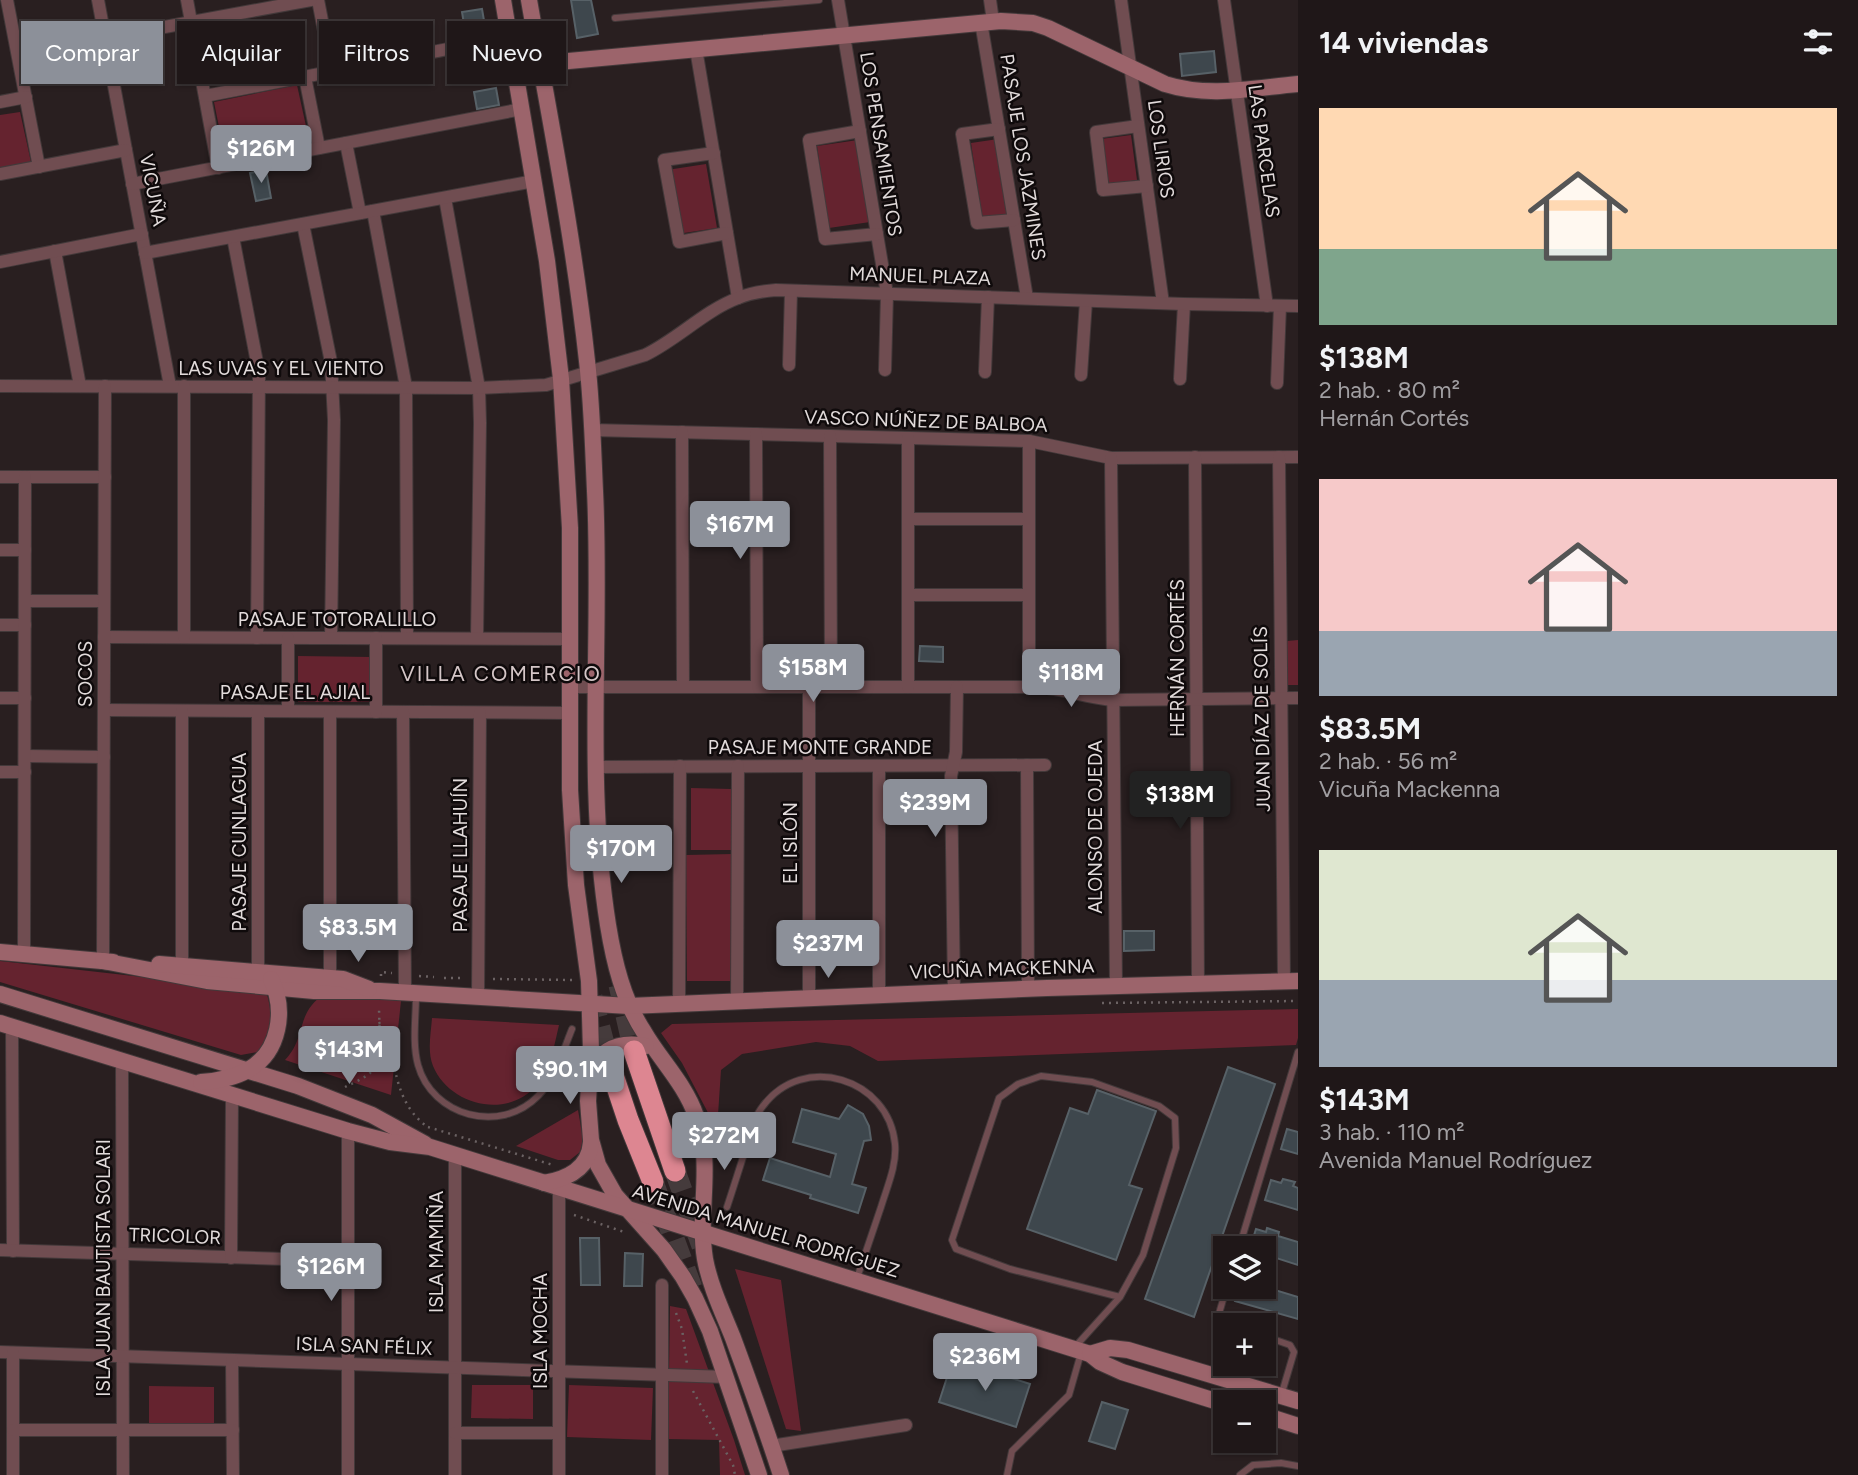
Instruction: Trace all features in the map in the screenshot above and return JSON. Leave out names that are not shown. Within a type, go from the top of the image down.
[{"type":"highway","points":[[645,1050],[675,1171]]},
{"type":"highway","points":[[600,1067],[628,1120],[653,1182]]},
{"type":"main road","points":[[503,0],[507,21]]},
{"type":"main road","points":[[530,0],[533,21]]},
{"type":"main road","points":[[566,62],[1017,21],[1048,28],[1178,88],[1207,92],[1298,84]]},
{"type":"main road","points":[[518,84],[547,261],[561,379],[570,528],[572,837],[578,907],[600,1067]]},
{"type":"main road","points":[[543,84],[574,260],[588,372],[597,537],[596,767],[601,874],[612,949],[645,1050]]},
{"type":"main road","name":"VICUÑA MACKENNA","points":[[0,952],[182,966],[266,977],[314,990],[376,991],[629,1006],[1028,989],[1291,982]]},
{"type":"main road","name":"VICUÑA MACKENNA","points":[[103,961],[187,978],[330,978],[356,983],[376,991]]},
{"type":"main road","points":[[191,1082],[228,1078],[248,1070],[268,1052],[280,1015],[279,1001],[266,977]]},
{"type":"main road","points":[[280,1015],[294,1000],[314,990]]},
{"type":"main road","name":"AVENIDA MANUEL RODRÍGUEZ","points":[[0,994],[322,1095],[372,1115],[430,1147]]},
{"type":"main road","name":"AVENIDA MANUEL RODRÍGUEZ","points":[[6,1025],[348,1131],[390,1142],[430,1147],[1081,1351],[1122,1372],[1213,1400]]},
{"type":"main road","points":[[759,1475],[702,1313],[683,1277],[664,1250],[626,1209],[602,1174],[591,1140],[589,1109],[602,1054],[614,1047],[635,1044],[645,1050],[683,1087],[691,1102],[702,1134],[706,1166],[704,1233],[705,1257],[710,1278],[781,1475]]},
{"type":"main road","points":[[552,1186],[579,1169],[588,1156],[591,1140]]},
{"type":"main road","name":"AVENIDA MANUEL RODRÍGUEZ","points":[[1081,1351],[1110,1348],[1128,1350],[1298,1401]]},
{"type":"main road","points":[[1276,1419],[1298,1426]]},
{"type":"street","points":[[7,0],[39,167]]},
{"type":"street","name":"VICUÑA","points":[[98,0],[102,21]]},
{"type":"street","points":[[187,0],[191,21]]},
{"type":"street","points":[[195,21],[268,4],[311,0]]},
{"type":"street","points":[[318,0],[322,21]]},
{"type":"street","name":"LOS PENSAMIENTOS","points":[[838,0],[887,295],[885,370]]},
{"type":"street","name":"PASAJE LOS JAZMINES","points":[[990,0],[987,22],[999,129],[1027,298]]},
{"type":"street","name":"LOS LIRIOS","points":[[1121,0],[1163,303]]},
{"type":"street","name":"LAS PARCELAS","points":[[1224,0],[1236,90],[1274,306],[1277,383]]},
{"type":"street","points":[[696,49],[738,298]]},
{"type":"street","points":[[319,74],[305,77],[319,148]]},
{"type":"street","name":"VICUÑA","points":[[114,84],[170,386]]},
{"type":"street","points":[[203,84],[219,168]]},
{"type":"street","points":[[205,96],[268,84]]},
{"type":"street","points":[[0,102],[26,97]]},
{"type":"street","points":[[132,184],[522,109]]},
{"type":"street","points":[[1138,126],[1096,132],[1103,190],[1147,186]]},
{"type":"street","points":[[999,129],[962,134],[977,223],[1014,220]]},
{"type":"street","points":[[860,131],[809,140],[825,239],[877,234]]},
{"type":"street","points":[[346,143],[360,213]]},
{"type":"street","points":[[0,174],[126,150]]},
{"type":"street","points":[[714,153],[664,160],[679,242],[727,233]]},
{"type":"street","points":[[145,253],[534,181]]},
{"type":"street","points":[[445,198],[479,388],[477,638]]},
{"type":"street","points":[[373,211],[406,387],[407,638]]},
{"type":"street","points":[[303,224],[331,362],[333,387],[331,638]]},
{"type":"street","points":[[0,262],[142,234]]},
{"type":"street","points":[[233,237],[258,361],[257,638]]},
{"type":"street","points":[[55,251],[80,386]]},
{"type":"street","name":"MANUEL PLAZA","points":[[561,379],[645,355],[668,343],[718,308],[738,298],[762,291],[1298,306]]},
{"type":"street","points":[[789,365],[791,291]]},
{"type":"street","points":[[985,372],[988,297]]},
{"type":"street","points":[[1081,375],[1086,301]]},
{"type":"street","points":[[1180,379],[1184,304]]},
{"type":"street","name":"LAS UVAS Y EL VIENTO","points":[[0,386],[479,388],[546,384],[561,379]]},
{"type":"street","name":"SOCOS","points":[[103,961],[105,386]]},
{"type":"street","points":[[184,386],[184,637]]},
{"type":"street","name":"VASCO NÚÑEZ DE BALBOA","points":[[592,430],[1029,441],[1111,458],[1298,457]]},
{"type":"street","points":[[682,432],[684,687]]},
{"type":"street","points":[[756,434],[757,687]]},
{"type":"street","points":[[830,436],[831,687]]},
{"type":"street","points":[[908,438],[908,687]]},
{"type":"street","points":[[1029,441],[1029,687]]},
{"type":"street","name":"HERNÁN CORTÉS","points":[[1195,457],[1198,984]]},
{"type":"street","name":"JUAN DÍAZ DE SOLÍS","points":[[1279,457],[1281,698],[1291,982]]},
{"type":"street","name":"ALONSO DE OJEDA","points":[[1111,458],[1116,986]]},
{"type":"street","points":[[0,477],[105,477]]},
{"type":"street","points":[[24,954],[25,477]]},
{"type":"street","points":[[908,519],[1029,519]]},
{"type":"street","points":[[0,550],[25,550]]},
{"type":"street","points":[[908,594],[1029,595]]},
{"type":"street","points":[[25,601],[104,601]]},
{"type":"street","points":[[0,625],[25,625]]},
{"type":"street","name":"PASAJE TOTORALILLO","points":[[104,637],[570,639]]},
{"type":"street","points":[[288,638],[288,711]]},
{"type":"street","points":[[376,638],[376,712]]},
{"type":"street","points":[[570,687],[1029,687],[1061,689],[1097,699],[1114,700],[1298,698]]},
{"type":"street","name":"EL ISLÓN","points":[[809,687],[809,999]]},
{"type":"street","points":[[954,992],[951,776],[956,752],[957,687]]},
{"type":"street","points":[[0,698],[25,698]]},
{"type":"street","name":"PASAJE EL AJIAL","points":[[104,710],[570,713]]},
{"type":"street","points":[[182,710],[182,966]]},
{"type":"street","name":"PASAJE CUNLAGUA","points":[[258,711],[266,977]]},
{"type":"street","points":[[330,712],[330,978]]},
{"type":"street","points":[[404,712],[405,974],[410,993]]},
{"type":"street","name":"PASAJE LLAHUÍN","points":[[478,997],[480,713]]},
{"type":"street","points":[[24,756],[104,757]]},
{"type":"street","points":[[1027,765],[1028,989]]},
{"type":"street","name":"PASAJE MONTE GRANDE","points":[[596,767],[1045,765]]},
{"type":"street","points":[[679,1004],[680,766]]},
{"type":"street","points":[[737,1002],[738,766]]},
{"type":"street","points":[[879,766],[879,996]]},
{"type":"street","points":[[0,772],[24,772]]},
{"type":"street","points":[[6,1025],[6,1250]]},
{"type":"street","name":"ISLA JUAN BAUTISTA SOLARI","points":[[122,1060],[123,1475]]},
{"type":"street","points":[[231,1258],[232,1095]]},
{"type":"street","points":[[348,1131],[348,1475]]},
{"type":"street","name":"ISLA MAMIÑA","points":[[455,1155],[455,1475]]},
{"type":"street","name":"ISLA MOCHA","points":[[552,1186],[559,1371],[559,1475]]},
{"type":"street","name":"TRICOLOR","points":[[6,1250],[348,1261]]},
{"type":"street","points":[[662,1285],[662,1475]]},
{"type":"street","points":[[7,1353],[13,1430],[13,1475]]},
{"type":"street","name":"ISLA SAN FÉLIX","points":[[7,1353],[726,1377]]},
{"type":"street","points":[[232,1360],[233,1475]]},
{"type":"street","points":[[771,1446],[906,1424]]},
{"type":"street","points":[[13,1430],[233,1430]]},
{"type":"street","points":[[455,1433],[559,1433]]},
{"type":"lane","points":[[615,18],[819,0]]},
{"type":"lane","points":[[410,993],[415,1050],[421,1075],[427,1086],[445,1104],[468,1115],[506,1115],[529,1104],[546,1086],[572,1030]]},
{"type":"lane","points":[[1243,1236],[1298,1052]]},
{"type":"lane","points":[[1006,1475],[1012,1451],[1069,1395],[1081,1351],[1120,1297],[1143,1255],[1176,1148],[1175,1118],[1159,1106],[1093,1082],[1041,1076],[1018,1084],[999,1098],[952,1240],[956,1249],[1010,1269],[1120,1297]]},
{"type":"lane","points":[[727,1207],[756,1117],[771,1097],[791,1083],[815,1077],[840,1079],[862,1088],[886,1114],[891,1124],[895,1147],[892,1170],[856,1281]]},
{"type":"lane","points":[[1276,1340],[1290,1345],[1294,1352],[1281,1396]]},
{"type":"lane","points":[[1240,1475],[1253,1465],[1298,1465]]},
{"type":"path","points":[[342,1088],[370,1074],[379,1057],[376,991],[381,972],[438,978],[589,981]]},
{"type":"path","points":[[379,1022],[386,1035],[397,1083],[405,1101],[412,1113],[428,1127]]},
{"type":"path","points":[[433,1128],[556,1166]]},
{"type":"shaded area","points":[[297,85],[309,140],[225,157],[214,102]]},
{"type":"shaded area","points":[[20,112],[31,162],[0,169],[0,115]]},
{"type":"shaded area","points":[[1131,135],[1137,180],[1107,185],[1101,139]]},
{"type":"shaded area","points":[[998,139],[1009,214],[982,218],[971,143]]},
{"type":"shaded area","points":[[858,140],[870,222],[829,228],[817,146]]},
{"type":"shaded area","points":[[706,164],[717,228],[677,234],[667,170]]},
{"type":"shaded area","points":[[1298,640],[1298,685],[1287,685],[1287,641]]},
{"type":"shaded area","points":[[298,656],[372,657],[372,702],[298,702]]},
{"type":"shaded area","points":[[691,788],[731,789],[731,850],[691,850]]},
{"type":"shaded area","points":[[733,854],[734,981],[687,981],[686,855]]},
{"type":"shaded area","points":[[0,961],[266,991],[270,1007],[267,1038],[258,1052],[241,1055],[0,982]]},
{"type":"shaded area","points":[[326,993],[401,1001],[391,1095],[285,1060],[297,1042],[309,1009]]},
{"type":"shaded area","points":[[1298,1009],[1296,1045],[878,1061],[850,1046],[816,1042],[742,1054],[721,1070],[717,1130],[682,1063],[661,1033],[672,1024]]},
{"type":"shaded area","points":[[432,1018],[559,1025],[549,1064],[537,1085],[525,1096],[495,1105],[465,1098],[441,1079],[430,1054]]},
{"type":"shaded area","points":[[578,1110],[583,1139],[580,1152],[570,1160],[558,1160],[516,1146]]},
{"type":"shaded area","points":[[735,1269],[781,1280],[801,1431],[786,1429]]},
{"type":"shaded area","points":[[670,1306],[686,1309],[745,1475],[720,1475],[719,1440],[668,1439]]},
{"type":"shaded area","points":[[472,1385],[533,1385],[533,1419],[471,1418]]},
{"type":"shaded area","points":[[569,1385],[653,1388],[651,1440],[567,1437]]},
{"type":"shaded area","points":[[149,1386],[214,1387],[214,1424],[149,1424]]},
{"type":"building","points":[[571,0],[591,0],[598,34],[577,38]]},
{"type":"building","points":[[482,9],[484,21],[464,21],[462,12]]},
{"type":"building","points":[[1214,51],[1216,72],[1182,76],[1180,54]]},
{"type":"building","points":[[496,88],[499,105],[477,109],[474,92]]},
{"type":"building","points":[[266,170],[271,198],[256,201],[250,173]]},
{"type":"building","points":[[920,646],[943,647],[943,662],[919,661]]},
{"type":"building","points":[[1124,931],[1154,931],[1154,950],[1124,951]]},
{"type":"building","points":[[1228,1067],[1275,1084],[1222,1236],[1213,1236],[1213,1262],[1194,1317],[1145,1299]]},
{"type":"building","points":[[1097,1090],[1156,1111],[1129,1185],[1142,1189],[1116,1260],[1027,1229],[1070,1108],[1088,1114]]},
{"type":"building","points":[[848,1105],[863,1114],[869,1126],[871,1140],[864,1141],[852,1184],[866,1188],[858,1213],[763,1180],[770,1158],[830,1177],[836,1154],[793,1142],[802,1109],[839,1119]]},
{"type":"building","points":[[1287,1129],[1298,1132],[1298,1154],[1281,1149]]},
{"type":"building","points":[[1283,1179],[1295,1182],[1293,1186],[1298,1188],[1298,1210],[1265,1200],[1271,1180],[1281,1183]]},
{"type":"building","points":[[1267,1228],[1279,1232],[1278,1236],[1298,1242],[1298,1265],[1276,1258],[1276,1236],[1254,1236],[1256,1229],[1266,1232]]},
{"type":"building","points":[[580,1238],[599,1238],[600,1285],[581,1285]]},
{"type":"building","points":[[625,1253],[643,1254],[642,1286],[624,1286]]},
{"type":"building","points":[[1276,1290],[1298,1297],[1298,1319],[1235,1301],[1276,1299]]},
{"type":"building","points":[[953,1359],[1030,1384],[1016,1427],[939,1402]]},
{"type":"building","points":[[1102,1402],[1128,1410],[1115,1449],[1089,1441]]},
{"type":"tunnel","points":[[619,985],[634,1051]]},
{"type":"tunnel","points":[[592,997],[609,1063]]},
{"type":"tunnel","points":[[675,1171],[702,1246]]},
{"type":"tunnel","points":[[653,1182],[692,1288]]},
{"type":"district","name":"VILLA COMERCIO","points":[[501,673]]}]
